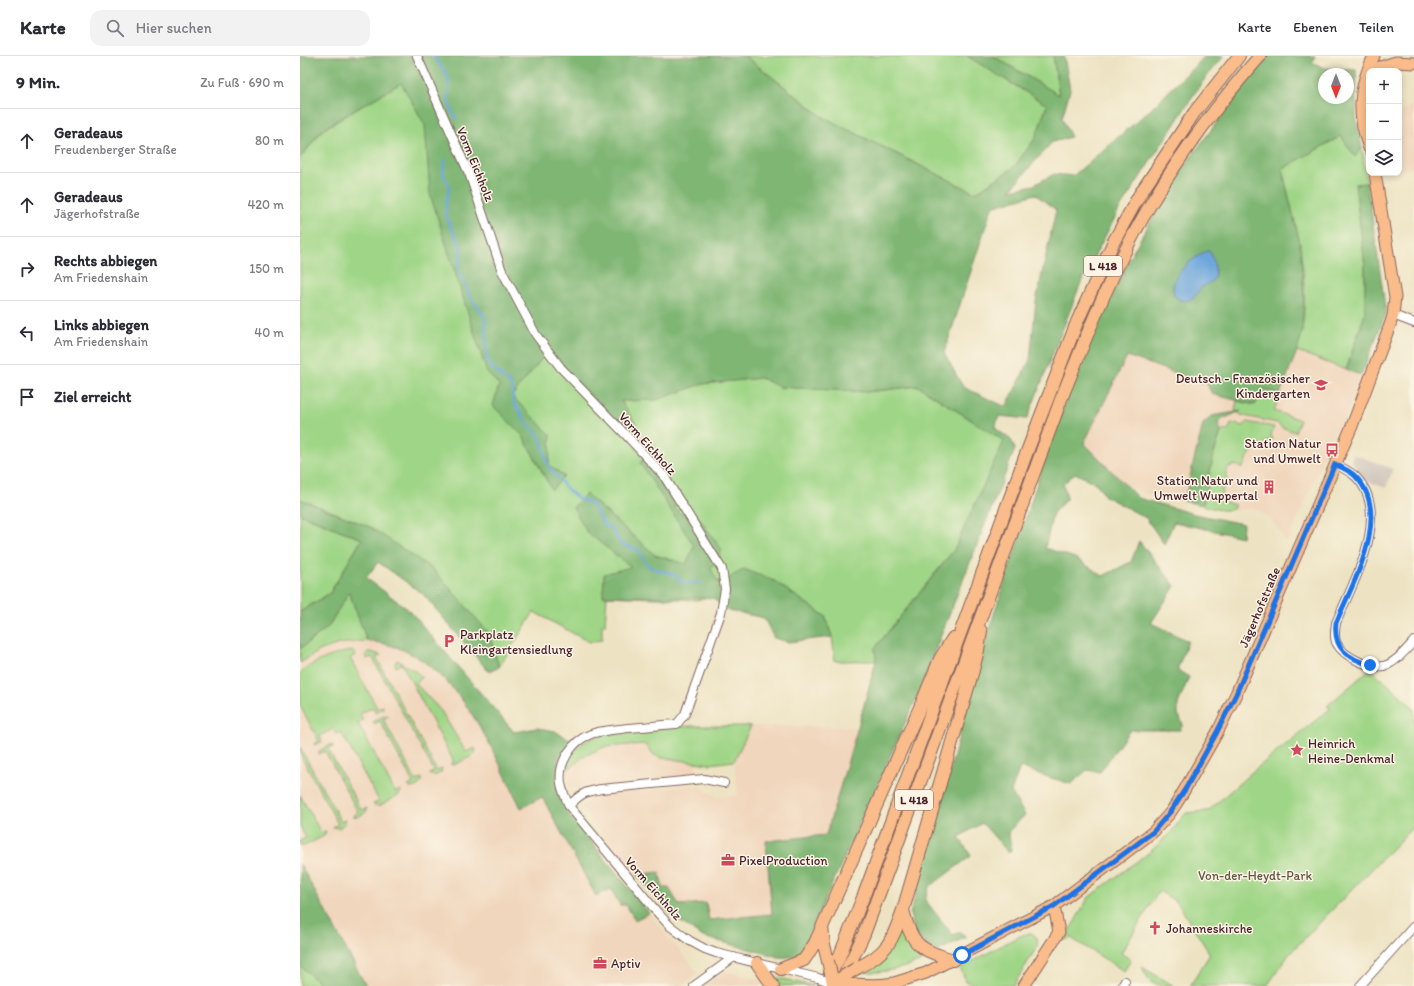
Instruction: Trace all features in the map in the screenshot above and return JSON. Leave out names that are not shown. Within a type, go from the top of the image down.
[{"type":"highway","name":"L 418","points":[[832,984],[838,960],[864,895],[1028,450],[1077,322],[1114,241],[1140,194],[1194,114],[1239,56]]},
{"type":"highway","name":"L 418","points":[[832,984],[864,934],[1089,327],[1127,247],[1152,202],[1177,164],[1219,106],[1260,56]]},
{"type":"highway","points":[[781,969],[804,960],[814,943],[921,705],[940,659],[969,611]]},
{"type":"highway","points":[[822,926],[824,945],[832,984],[883,952],[892,939],[903,910],[978,650],[983,611]]},
{"type":"highway","points":[[903,910],[909,929],[917,943],[929,952],[953,960]]},
{"type":"highway","points":[[757,963],[773,986]]},
{"type":"main road","points":[[1366,140],[1360,106],[1363,83],[1374,56]]},
{"type":"main road","points":[[1377,68],[1385,56]]},
{"type":"main road","points":[[1381,68],[1396,62],[1414,63]]},
{"type":"main road","name":"Jägerhofstraße","points":[[832,984],[894,985],[926,973],[953,960],[1054,906],[1153,832],[1178,801],[1217,732],[1236,694],[1358,409],[1393,315],[1395,297],[1375,176]]},
{"type":"main road","points":[[1024,986],[1059,932],[1054,906]]},
{"type":"street","name":"Vorm Eichholz","points":[[417,56],[470,176],[502,271],[536,335],[561,368],[664,476],[722,569],[725,589],[721,613],[685,714],[677,724],[604,731],[582,739],[573,746],[566,756],[561,768],[561,782],[564,793],[570,806],[652,907],[670,926],[690,941],[705,949],[832,984]]},
{"type":"street","points":[[1393,315],[1414,323]]},
{"type":"street","points":[[1335,464],[1355,476],[1364,488],[1368,499],[1371,517],[1367,550],[1336,623],[1336,642],[1352,658],[1380,667],[1390,664],[1414,641]]},
{"type":"street","points":[[570,806],[579,795],[589,791],[601,789],[704,779],[724,783]]},
{"type":"street","points":[[1360,986],[1414,926]]},
{"type":"street","points":[[694,986],[734,957]]},
{"type":"shaded area","points":[[1318,83],[1318,104],[1324,104],[1343,368],[1361,375],[1340,433],[1335,432],[1287,543],[1270,518],[1252,508],[1229,511],[1218,510],[1203,505],[1153,496],[1133,489],[1065,443]]},
{"type":"shaded area","points":[[1414,105],[1414,167],[1402,169],[1402,140],[1402,111]]},
{"type":"shaded area","points":[[1353,454],[1393,469],[1386,488],[1365,480],[1351,460]]},
{"type":"shaded area","points":[[367,641],[380,642],[394,646],[413,655],[434,670],[451,686],[470,710],[521,807],[542,797],[596,896],[611,889],[620,905],[626,904],[635,920],[649,913],[698,973],[681,986],[366,986],[300,864],[300,663],[321,650],[339,644]]},
{"type":"shaded area","points":[[751,726],[858,727],[826,835],[766,841],[773,914],[708,920],[706,903],[679,905],[669,889],[663,888],[659,872],[637,875],[583,809],[583,806],[589,798],[602,795],[693,785],[700,786],[717,797],[738,795],[734,761]]},
{"type":"shaded area","points":[[645,744],[654,755],[662,758],[696,762],[697,775],[572,788],[568,786],[567,770],[584,756],[604,747]]},
{"type":"shaded area","points":[[727,971],[760,980],[765,986],[703,986]]},
{"type":"green space","points":[[300,56],[745,56],[823,117],[975,193],[1013,168],[1035,139],[1047,105],[967,56],[993,56],[1059,95],[1053,56],[1064,56],[1070,90],[1062,118],[1071,137],[1052,142],[1010,190],[1034,185],[1054,174],[1073,176],[1150,110],[1205,56],[1224,56],[1200,85],[1120,208],[1082,280],[1027,419],[999,416],[995,428],[1011,440],[1015,449],[915,701],[801,953],[790,957],[779,957],[703,937],[672,916],[637,875],[659,872],[663,888],[669,888],[679,905],[706,903],[709,920],[772,914],[766,841],[826,835],[876,661],[875,648],[954,550],[1004,441],[918,386],[867,392],[780,387],[761,378],[702,384],[656,400],[621,401],[640,430],[637,444],[577,381],[544,356],[512,396],[551,435],[549,465],[564,476],[552,490],[523,436],[493,406],[499,385],[487,373],[430,194],[425,125],[401,83],[323,129],[300,158]],"holes":[[[1035,194],[1056,210],[1036,301],[1030,360],[1006,407],[963,387],[944,353],[992,207]]]},
{"type":"green space","points":[[745,56],[967,56],[1047,105],[1035,139],[1013,168],[975,193],[823,117]]},
{"type":"green space","points":[[993,56],[1053,56],[1059,95]]},
{"type":"green space","points":[[1267,56],[1315,56],[1312,62],[1324,68],[1318,68],[1318,104],[1354,104],[1354,70],[1356,70],[1356,118],[1362,148],[1355,157],[1341,136],[1282,169],[1300,243],[1304,298],[1302,333],[1297,351],[1280,394],[1263,389],[1255,405],[1212,394],[1207,384],[1127,356],[1084,443],[1138,498],[1194,514],[1243,524],[1242,537],[1174,522],[1164,544],[1146,518],[1105,496],[1097,484],[1075,473],[1063,484],[1067,498],[1053,513],[1045,548],[1075,558],[1103,576],[1131,562],[1139,541],[1175,586],[1151,623],[1188,641],[1177,670],[1189,677],[1178,704],[1178,714],[1183,724],[1180,730],[1130,730],[1100,772],[1087,770],[1071,784],[1020,767],[1011,792],[1025,815],[1008,832],[1012,849],[1009,853],[982,823],[959,837],[971,856],[929,887],[925,900],[953,935],[960,932],[966,937],[935,952],[916,937],[910,914],[945,791],[978,663],[1049,447],[1084,353],[1134,250],[1178,174]]},
{"type":"green space","points":[[411,59],[487,246],[640,430],[621,401],[656,400],[702,384],[761,378],[780,387],[867,392],[918,386],[1005,441],[954,550],[875,648],[876,661],[835,661],[832,637],[825,616],[774,581],[697,600],[607,596],[605,625],[602,624],[602,640],[589,642],[534,612],[499,667],[488,632],[370,527],[300,499],[300,158],[323,130],[391,88]],"holes":[[[523,436],[557,484],[552,490]]]},
{"type":"green space","points":[[1341,136],[1355,156],[1362,148],[1367,183],[1355,184],[1365,266],[1365,314],[1346,370],[1297,351],[1302,328],[1304,282],[1298,236],[1282,169]]},
{"type":"green space","points":[[1367,183],[1386,313],[1361,375],[1346,370],[1365,314],[1365,266],[1355,184]]},
{"type":"green space","points":[[1263,389],[1280,394],[1274,411],[1300,420],[1295,432],[1281,427],[1277,423],[1241,415],[1235,410],[1237,401],[1255,405]]},
{"type":"green space","points":[[1241,411],[1218,421],[1221,432],[1214,453],[1203,505],[1184,501],[1203,424],[1212,416]]},
{"type":"green space","points":[[1246,422],[1274,427],[1271,435],[1273,439],[1251,453],[1243,468],[1235,465],[1227,468],[1227,481],[1223,488],[1222,496],[1225,502],[1235,505],[1233,509],[1221,510],[1203,505],[1214,453],[1221,432],[1229,429],[1231,423],[1244,426]]},
{"type":"green space","points":[[652,444],[661,457],[655,476],[679,513],[696,514],[722,550],[711,569],[718,582],[726,580],[744,569],[774,581],[825,616],[832,637],[788,642],[774,638],[764,618],[726,610],[713,598],[603,596],[604,574],[631,567],[587,532],[573,507],[586,494],[655,555],[686,564],[694,546],[640,463]]},
{"type":"green space","points":[[300,499],[370,527],[434,570],[488,632],[499,667],[489,672],[423,594],[378,562],[366,578],[409,610],[514,732],[537,728],[555,731],[571,741],[559,758],[556,785],[567,812],[649,913],[635,920],[626,905],[620,905],[611,889],[596,896],[542,797],[521,808],[495,755],[464,702],[444,679],[422,661],[397,647],[367,641],[349,592],[328,627],[300,649],[300,612],[330,593],[362,539],[300,514]]},
{"type":"green space","points":[[300,514],[362,539],[330,593],[300,612]]},
{"type":"green space","points":[[349,591],[367,641],[339,644],[321,650],[300,663],[300,649],[328,627]]},
{"type":"green space","points":[[350,651],[356,655],[350,658],[377,708],[383,706],[383,708],[376,713],[373,707],[360,714],[363,720],[358,723],[395,792],[401,790],[399,795],[379,806],[373,804],[379,801],[341,732],[336,734],[333,729],[320,736],[322,742],[314,745],[319,741],[300,706],[300,673],[311,665],[324,659]]},
{"type":"green space","points":[[368,652],[381,655],[376,657],[437,771],[442,768],[441,773],[434,776],[429,774],[434,771],[372,657],[366,659],[365,656]]},
{"type":"green space","points":[[397,660],[422,677],[416,684],[441,711],[466,752],[475,748],[476,750],[474,755],[454,765],[450,764],[454,762],[402,664],[396,667],[395,663]]},
{"type":"green space","name":"Von-der-Heydt-Park","points":[[1369,670],[1374,672],[1414,708],[1414,826],[1290,953],[1267,986],[1190,986],[1210,954],[1177,902],[1159,891],[1121,953],[1131,960],[1124,971],[1071,938],[1064,940],[1089,897],[1151,851],[1171,832],[1186,813],[1208,811],[1252,772],[1331,708],[1327,706]]},
{"type":"green space","points":[[385,715],[389,716],[383,719],[416,781],[422,778],[422,782],[415,787],[411,788],[408,786],[413,783],[380,721],[374,724],[374,721]]},
{"type":"green space","points":[[691,726],[751,726],[734,761],[710,764],[662,758],[654,755],[645,744],[604,747],[584,756],[567,770],[569,760],[577,748],[581,744],[595,737],[618,732]]},
{"type":"green space","points":[[330,745],[334,746],[328,749],[361,810],[367,808],[366,812],[358,817],[353,816],[358,812],[325,751],[319,754],[319,751]]},
{"type":"green space","points":[[300,747],[341,822],[346,819],[345,823],[339,828],[333,827],[338,824],[300,754]]},
{"type":"green space","points":[[300,795],[321,833],[326,831],[324,836],[304,846],[300,845],[300,841],[306,838],[300,826]]},
{"type":"green space","points":[[300,864],[366,986],[322,986],[300,965]]},
{"type":"green space","points":[[902,926],[917,951],[927,957],[926,959],[894,970],[860,972],[878,963]]},
{"type":"green space","points":[[1030,933],[1035,935],[1037,938],[1037,947],[1013,986],[976,986],[966,981],[960,968],[1019,936]]},
{"type":"green space","points":[[300,965],[322,986],[300,986]]},
{"type":"green space","points":[[1142,967],[1174,986],[1154,983],[1150,980]]},
{"type":"green space","points":[[771,976],[813,986],[777,986]]},
{"type":"water","points":[[1209,251],[1213,258],[1215,276],[1210,283],[1201,288],[1193,299],[1186,301],[1177,298],[1174,295],[1173,285],[1178,274],[1191,261]]},
{"type":"waterway","points":[[433,57],[437,60],[449,79],[448,102],[456,118]]},
{"type":"waterway","points":[[445,160],[443,174],[449,189],[446,202],[446,216],[460,246],[461,256],[458,265],[459,272],[471,298],[485,317],[487,362],[511,384],[514,403],[526,422],[540,437],[549,468],[568,490],[579,499],[592,504],[605,526],[612,528],[614,535],[617,537],[620,544],[639,550],[644,561],[649,567],[675,575],[682,583],[699,583]]},
{"type":"place","name":"Deutsch - Französischer Kindergarten","points":[[1321,385]]},
{"type":"place","name":"Station Natur und Umwelt","points":[[1332,450]]},
{"type":"place","name":"Station Natur und Umwelt Wuppertal","points":[[1269,487]]},
{"type":"place","name":"Parkplatz Kleingartensiedlung","points":[[449,641]]},
{"type":"place","name":"Heinrich Heine-Denkmal","points":[[1297,750]]},
{"type":"place","name":"PixelProduction","points":[[728,860]]},
{"type":"place","name":"Johanneskirche","points":[[1155,928]]},
{"type":"place","name":"Aptiv","points":[[600,963]]},
{"type":"route","points":[[962,955],[1054,906],[1153,832],[1170,812],[1186,788],[1236,694],[1335,464],[1355,476],[1364,488],[1368,499],[1371,517],[1367,550],[1336,623],[1336,642],[1352,658],[1370,665]]}]
